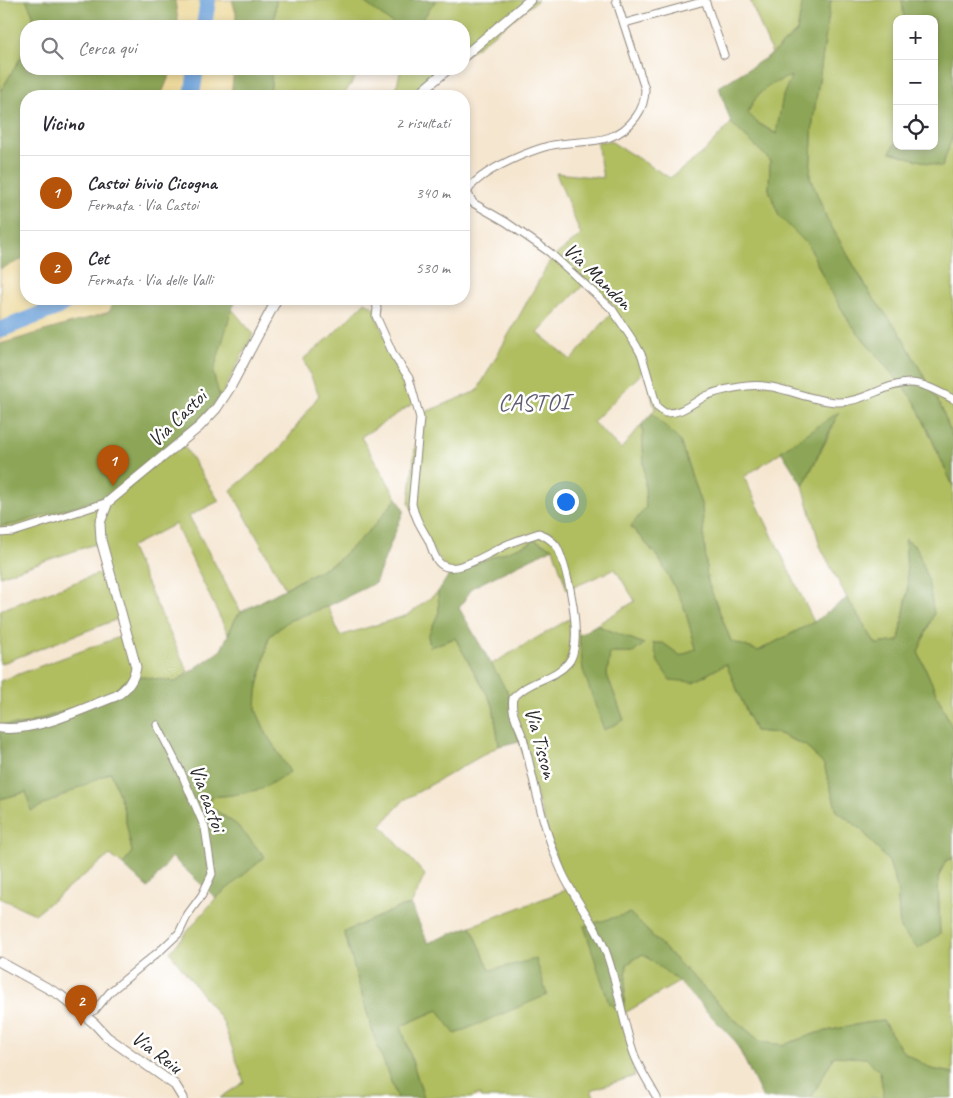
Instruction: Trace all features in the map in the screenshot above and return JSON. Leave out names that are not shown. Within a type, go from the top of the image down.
[{"type":"street","points":[[470,51],[530,0]]},
{"type":"street","points":[[470,187],[474,182],[510,160],[550,146],[610,138],[628,128],[642,107],[645,88],[616,0]]},
{"type":"street","points":[[625,23],[705,0],[724,55]]},
{"type":"street","points":[[423,90],[441,75]]},
{"type":"street","name":"Via Mandon","points":[[470,199],[549,252],[612,309],[636,344],[657,407],[665,413],[681,411],[716,392],[748,386],[772,387],[828,401],[840,402],[852,401],[910,383],[918,384],[953,399]]},
{"type":"street","name":"Via Castoi","points":[[108,502],[199,427],[216,409],[231,386],[275,305]]},
{"type":"street","name":"Via Tisson","points":[[377,305],[376,316],[394,356],[408,378],[420,418],[412,504],[415,518],[429,540],[438,562],[445,567],[465,565],[507,544],[539,534],[549,538],[557,547],[566,574],[574,609],[576,639],[574,653],[569,663],[557,672],[526,687],[513,698],[511,708],[523,740],[545,828],[570,889],[592,923],[607,954],[633,1052],[657,1098]]},
{"type":"street","points":[[0,533],[14,532],[108,502]]},
{"type":"street","points":[[0,728],[22,728],[40,724],[116,696],[122,692],[135,675],[136,667],[100,540],[100,522],[108,502]]},
{"type":"street","name":"Via castoi","points":[[84,1015],[95,1010],[111,991],[162,949],[179,932],[188,914],[202,895],[212,874],[205,828],[181,772],[157,725]]},
{"type":"street","name":"Via Reiu","points":[[0,962],[60,995],[107,1037],[175,1085],[184,1098]]},
{"type":"green space","points":[[0,0],[26,0],[32,12],[33,20],[20,20],[20,59],[0,92]]},
{"type":"green space","points":[[26,0],[175,0],[178,20],[33,20],[33,14]]},
{"type":"green space","points":[[232,0],[276,0],[274,20],[236,20],[236,14]]},
{"type":"green space","points":[[276,0],[361,0],[388,20],[274,20]]},
{"type":"green space","points":[[361,0],[436,0],[422,20],[388,20]]},
{"type":"green space","points":[[436,0],[538,0],[470,52],[470,20],[422,20]]},
{"type":"green space","points":[[750,0],[803,0],[797,31],[772,54]]},
{"type":"green space","points":[[803,0],[831,0],[813,120],[810,177],[827,219],[871,295],[899,331],[942,409],[953,439],[953,486],[915,402],[850,323],[827,285],[809,246],[779,216],[769,190],[770,160],[731,123],[719,87],[772,54],[797,32]],"holes":[[[791,76],[783,96],[776,134],[758,123],[748,113],[755,99],[765,89]]]},
{"type":"green space","points":[[831,0],[902,0],[904,15],[893,15],[893,147],[890,152],[942,167],[953,135],[953,439],[942,409],[899,331],[871,295],[827,219],[810,177],[813,120]]},
{"type":"green space","points":[[902,0],[953,0],[953,135],[942,167],[890,152],[893,147],[893,150],[938,150],[938,15],[904,15]]},
{"type":"green space","points":[[20,59],[20,75],[170,75],[163,90],[20,90],[20,261],[0,269],[0,92]]},
{"type":"green space","points":[[233,75],[272,75],[270,90],[232,90]]},
{"type":"green space","points":[[272,75],[357,75],[347,90],[270,90]]},
{"type":"green space","points":[[399,75],[440,75],[422,90],[396,90]]},
{"type":"green space","points":[[792,75],[783,96],[777,134],[758,123],[748,113],[756,98],[765,88]]},
{"type":"green space","points":[[731,123],[770,160],[769,190],[779,216],[809,246],[827,285],[915,402],[953,486],[953,730],[918,652],[934,613],[917,548],[905,539],[908,590],[899,641],[876,644],[847,598],[820,546],[803,486],[839,413],[744,477],[814,622],[758,651],[731,641],[707,580],[702,507],[680,441],[652,413],[655,409],[645,370],[593,422],[621,449],[642,424],[646,507],[631,527],[658,557],[683,603],[696,648],[681,656],[663,643],[693,682],[726,664],[755,731],[777,733],[806,746],[824,765],[837,811],[860,828],[889,862],[897,887],[900,929],[940,934],[938,878],[946,860],[953,859],[953,1073],[931,1069],[903,1052],[883,1021],[817,1033],[783,1045],[761,1042],[734,1019],[630,913],[623,1014],[635,1076],[591,1090],[595,1098],[481,1098],[479,1094],[471,1098],[424,1098],[401,1026],[438,1010],[490,970],[471,926],[566,890],[519,741],[508,693],[490,665],[571,618],[579,635],[583,670],[624,720],[607,675],[610,653],[633,653],[644,644],[596,625],[635,601],[615,569],[567,590],[553,548],[533,539],[530,543],[450,573],[428,544],[409,503],[415,449],[423,413],[477,391],[551,259],[581,235],[556,173],[603,178],[597,142],[610,141],[670,178],[703,153]],"holes":[[[588,280],[616,308],[571,360],[538,333]]]},
{"type":"green space","points":[[112,305],[234,305],[213,373],[220,398],[195,426],[126,491],[15,524],[0,526],[0,344],[109,312]]},
{"type":"green space","points":[[362,305],[370,305],[377,309],[376,316],[414,403],[361,437],[397,498],[373,527],[337,561],[285,588],[231,490],[281,448],[319,395],[303,359],[328,339]]},
{"type":"green space","points":[[232,309],[253,334],[220,398],[213,373]]},
{"type":"green space","points":[[839,412],[803,486],[781,451]]},
{"type":"green space","points":[[652,413],[680,441],[702,507],[707,580],[731,641],[758,651],[814,622],[847,598],[876,644],[899,641],[908,590],[905,539],[917,548],[928,580],[934,613],[918,652],[953,730],[953,859],[946,860],[938,878],[940,934],[918,949],[900,929],[897,887],[889,862],[860,828],[837,811],[824,765],[806,746],[777,733],[755,731],[726,664],[693,682],[670,680],[658,662],[653,643],[663,643],[681,656],[696,648],[683,603],[658,557],[631,526],[646,507],[642,424]]},
{"type":"green space","points":[[179,438],[219,501],[189,516],[241,612],[228,634],[175,524],[130,547],[188,672],[176,682],[158,679],[24,725],[0,725],[0,681],[122,636],[118,619],[0,664],[0,610],[103,572],[95,544],[0,576],[0,526],[15,524]]},
{"type":"green space","points":[[397,498],[404,510],[375,583],[328,606],[288,621],[269,637],[257,691],[256,710],[267,735],[290,772],[262,789],[233,795],[210,797],[211,807],[237,825],[265,857],[216,898],[172,857],[148,888],[123,865],[132,852],[123,807],[111,772],[31,811],[26,792],[0,799],[0,725],[24,725],[109,695],[132,675],[176,682],[221,650],[236,618],[241,612],[337,561],[373,527]]},
{"type":"green space","points":[[533,539],[553,548],[473,587],[459,608],[508,693],[519,741],[499,746],[493,705],[455,638],[430,647],[428,636],[439,612],[438,592],[450,573],[530,543]]},
{"type":"green space","points":[[438,592],[439,612],[428,636],[430,647],[455,638],[493,705],[499,746],[404,800],[381,825],[425,875],[411,905],[398,908],[344,932],[374,1036],[397,1098],[220,1098],[244,1082],[223,1022],[170,952],[216,898],[265,857],[237,825],[211,807],[210,797],[233,795],[290,772],[267,735],[256,710],[257,691],[269,637],[288,621],[328,606],[340,636],[408,615]]},
{"type":"green space","points":[[596,625],[644,644],[633,653],[610,653],[607,675],[624,720],[604,730],[583,670],[579,635]]},
{"type":"green space","points":[[111,772],[123,807],[132,852],[123,865],[110,855],[35,914],[0,898],[0,799],[27,792],[31,810]]},
{"type":"green space","points":[[411,905],[428,943],[471,926],[490,970],[536,959],[547,995],[455,1034],[438,1010],[401,1026],[424,1098],[397,1098],[374,1036],[344,932],[398,908]]},
{"type":"green space","points":[[630,913],[734,1019],[761,1042],[783,1045],[817,1033],[883,1021],[903,1052],[931,1069],[953,1073],[953,1098],[884,1098],[880,1072],[866,1058],[834,1056],[811,1098],[763,1098],[735,1041],[679,982],[643,954],[627,964],[623,1014],[609,1004],[584,926]]},
{"type":"green space","points":[[643,954],[679,982],[623,1014],[627,964]]},
{"type":"green space","points":[[834,1056],[866,1058],[880,1072],[884,1098],[811,1098]]},
{"type":"sand","points":[[175,0],[232,0],[236,14],[236,20],[178,20]]},
{"type":"sand","points":[[170,75],[233,75],[232,90],[163,90]]},
{"type":"sand","points":[[20,261],[20,305],[112,305],[109,312],[0,344],[0,269]]},
{"type":"waterway","points":[[205,20],[208,0]]},
{"type":"waterway","points":[[193,90],[195,75]]},
{"type":"waterway","points":[[0,330],[61,305]]},
{"type":"place","name":"Castoi bivio Cicogna","points":[[113,486]]},
{"type":"place","name":"Cet","points":[[81,1026]]},
{"type":"district","name":"CASTOI","points":[[534,402]]}]
